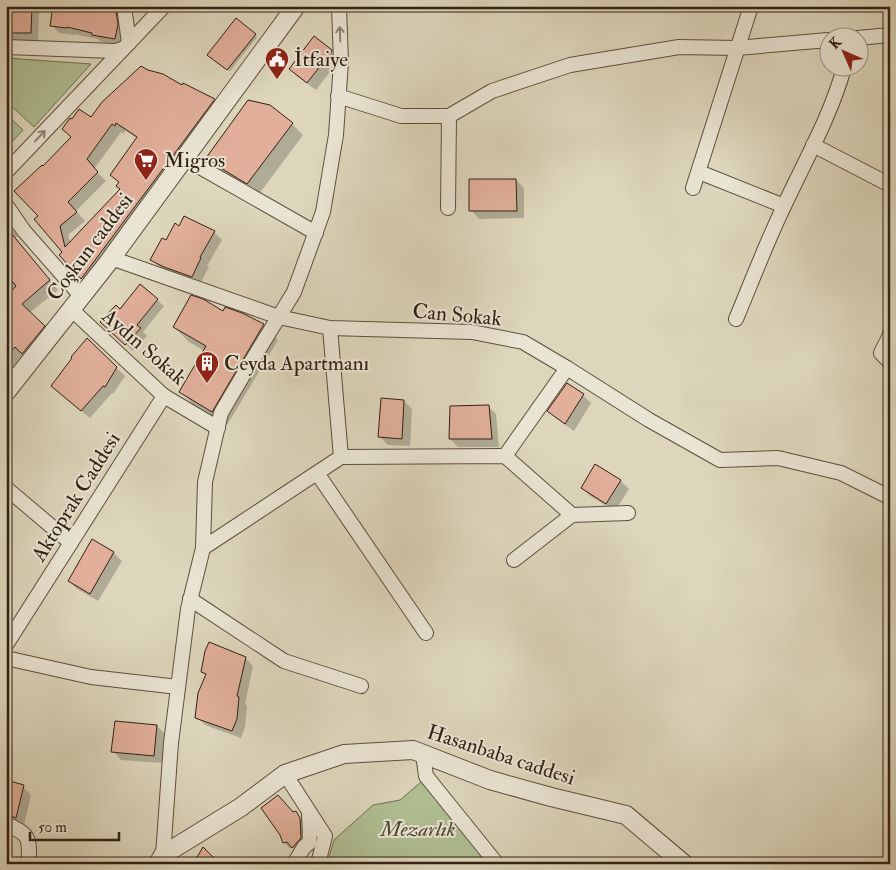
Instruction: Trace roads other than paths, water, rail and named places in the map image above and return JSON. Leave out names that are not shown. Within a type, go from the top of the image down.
[{"type":"street","points":[[124,6],[126,46]]},
{"type":"street","points":[[6,172],[164,6]]},
{"type":"street","name":"Coşkun caddesi","points":[[6,392],[111,258],[296,6]]},
{"type":"street","points":[[161,859],[171,743],[188,608],[203,548],[205,482],[221,413],[294,292],[323,212],[336,135],[341,62],[339,6]]},
{"type":"street","points":[[693,188],[750,6]]},
{"type":"street","points":[[868,37],[890,35]]},
{"type":"street","points":[[338,96],[401,116],[449,116],[492,91],[570,65],[679,47],[738,48],[818,41]]},
{"type":"street","points":[[6,46],[114,50],[126,46]]},
{"type":"street","points":[[736,319],[841,78]]},
{"type":"street","points":[[448,208],[449,116]]},
{"type":"street","points":[[813,145],[890,185]]},
{"type":"street","points":[[184,158],[316,232]]},
{"type":"street","points":[[698,172],[784,206]]},
{"type":"street","name":"Aydın Sokak","points":[[6,205],[76,303],[164,396],[218,428]]},
{"type":"street","name":"Can Sokak","points":[[111,258],[278,317],[330,328],[472,332],[523,342],[649,420],[720,460],[778,458],[841,473],[890,498]]},
{"type":"street","points":[[330,328],[341,457]]},
{"type":"street","points":[[890,335],[881,353],[890,362]]},
{"type":"street","points":[[505,456],[567,368]]},
{"type":"street","name":"Aktoprak Caddesi","points":[[8,636],[164,396]]},
{"type":"street","points":[[203,548],[341,457],[505,456],[572,515]]},
{"type":"street","points":[[317,473],[426,633]]},
{"type":"street","points":[[6,488],[70,543]]},
{"type":"street","points":[[514,560],[572,515],[628,513]]},
{"type":"street","points":[[190,599],[284,661],[361,686]]},
{"type":"street","points":[[6,658],[91,676],[178,687]]},
{"type":"street","name":"Hasanbaba caddesi","points":[[161,859],[241,807],[285,774],[344,754],[413,750],[490,780],[626,815],[684,864]]},
{"type":"street","points":[[423,754],[426,776],[497,864]]},
{"type":"street","points":[[285,774],[325,836],[318,864]]},
{"type":"street","points":[[294,864],[304,847],[309,844],[311,833],[309,811]]},
{"type":"street","points":[[6,824],[24,834],[29,840],[29,864]]},
{"type":"place","name":"İtfaiye","points":[[277,80]]},
{"type":"place","name":"Migros","points":[[146,181]]},
{"type":"place","name":"Ceyda Apartmanı","points":[[207,384]]},
{"type":"park label","name":"Mezarlık","points":[[418,829]]}]
